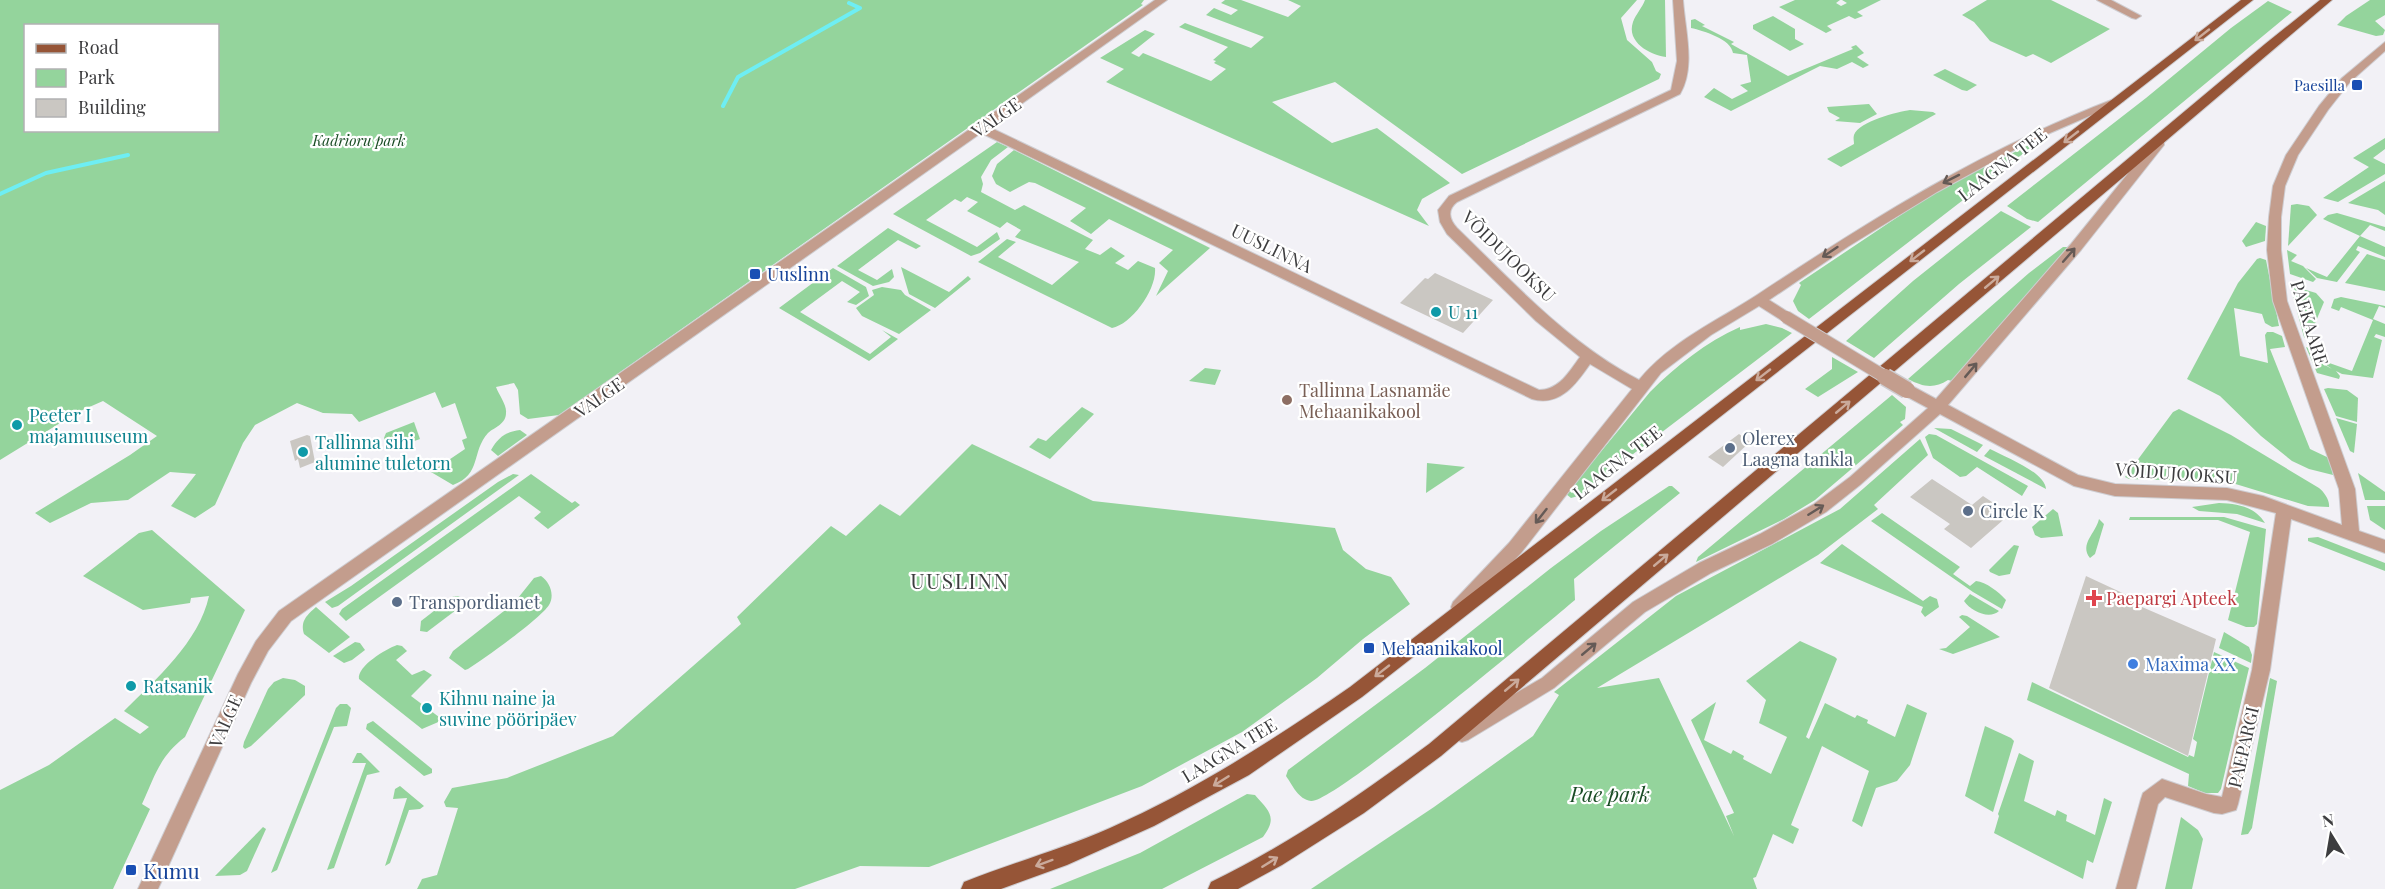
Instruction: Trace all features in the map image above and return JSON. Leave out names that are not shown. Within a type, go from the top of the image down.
[{"type":"main road","name":"LAAGNA TEE","points":[[971,889],[1084,848],[1204,792],[1281,744],[1356,692],[2248,0]]},
{"type":"main road","points":[[1218,889],[1257,870],[1372,798],[1435,750],[2167,132],[2327,0]]},
{"type":"street","name":"VALGE","points":[[148,889],[244,679],[262,646],[285,616],[1162,0]]},
{"type":"street","name":"VÕIDUJOOKSU","points":[[1641,387],[1588,357],[1452,231],[1444,222],[1443,210],[1453,199],[1676,92],[1683,72],[1678,28],[1678,0]]},
{"type":"street","points":[[2102,0],[2136,16]]},
{"type":"street","name":"PAEKAARE","points":[[2351,534],[2347,489],[2280,302],[2274,250],[2275,217],[2278,186],[2292,155],[2323,108],[2346,80],[2384,47]]},
{"type":"street","points":[[1445,623],[1515,548],[1656,369],[1678,351],[1759,300],[1879,219],[1923,193],[2065,120],[2118,101]]},
{"type":"street","name":"UUSLINNA","points":[[981,128],[1537,395],[1558,394],[1588,357]]},
{"type":"street","points":[[1435,750],[1548,683],[1640,606],[1705,568],[1766,539],[1820,508],[1937,408],[2076,247],[2167,132]]},
{"type":"street","name":"VÕIDUJOOKSU","points":[[1759,300],[1937,408],[2074,480],[2115,490],[2227,494],[2263,502],[2385,547]]},
{"type":"street","name":"PAEPARGI","points":[[2126,889],[2150,799],[2162,788],[2176,790],[2207,803],[2223,806],[2229,804],[2261,670],[2284,511]]},
{"type":"green space","name":"Kadrioru park","points":[[0,0],[1144,0],[1141,4],[1143,5],[559,415],[528,419],[520,414],[518,390],[514,383],[496,387],[505,407],[506,417],[483,440],[468,475],[453,485],[431,472],[465,449],[462,440],[467,438],[455,403],[442,408],[435,392],[359,422],[352,414],[323,413],[297,403],[255,425],[243,443],[215,505],[195,518],[171,506],[196,474],[170,472],[128,500],[91,503],[50,523],[35,513],[157,436],[103,401],[78,412],[0,460]]},
{"type":"green space","points":[[1225,0],[1241,0],[1288,17],[1301,6],[1288,0],[1637,0],[1621,18],[1627,40],[1652,62],[1656,71],[1661,74],[1659,79],[1462,174],[1335,82],[1272,102],[1332,143],[1377,128],[1450,183],[1422,199],[1417,210],[1429,226],[1106,82],[1124,69],[1100,58],[1145,30],[1155,34],[1131,53],[1139,57],[1143,53],[1211,81],[1226,69],[1214,63],[1216,61],[1213,60],[1228,47],[1179,27],[1185,23],[1251,48],[1264,37],[1206,15],[1214,8],[1231,15],[1238,10],[1221,3]]},
{"type":"green space","points":[[1645,0],[1665,0],[1666,57],[1653,54],[1641,46],[1633,36],[1633,22]]},
{"type":"green space","points":[[1795,0],[1840,0],[1836,3],[1841,6],[1847,3],[1842,0],[1881,0],[1857,12],[1863,16],[1855,19],[1849,16],[1827,26],[1832,30],[1826,33],[1779,7]]},
{"type":"green space","points":[[1987,0],[2051,0],[2110,29],[2051,63],[2033,54],[2026,57],[1990,41],[1974,22],[1962,15]]},
{"type":"green space","points":[[2370,0],[2385,0],[2385,15],[2375,21],[2385,30],[2383,35],[2376,36],[2337,25],[2346,16]]},
{"type":"green space","points":[[2268,1],[2292,12],[2038,222],[2027,219],[2007,206],[2146,98],[2231,28]]},
{"type":"green space","points":[[1773,16],[1795,29],[1795,39],[1804,44],[1790,51],[1753,29],[1753,25]]},
{"type":"green space","points":[[1695,19],[1705,25],[1702,26],[1734,42],[1731,44],[1788,76],[1853,49],[1851,47],[1856,45],[1864,53],[1857,57],[1869,65],[1863,68],[1852,62],[1837,69],[1820,66],[1731,111],[1704,97],[1714,88],[1732,99],[1748,91],[1740,85],[1751,82],[1747,55],[1733,53],[1722,40],[1691,28],[1691,20]]},
{"type":"green space","points":[[1945,69],[1977,85],[1967,91],[1962,90],[1933,75]]},
{"type":"green space","points":[[1869,104],[1877,114],[1860,123],[1835,121],[1840,118],[1829,112],[1827,107]]},
{"type":"green space","points":[[1910,110],[1936,114],[1841,167],[1827,159],[1854,144],[1854,135],[1863,125],[1879,118]]},
{"type":"green space","points":[[2385,138],[2385,149],[2373,158],[2385,164],[2385,174],[2338,202],[2323,198],[2369,167],[2353,158]]},
{"type":"green space","points":[[997,142],[1008,147],[991,160],[981,177],[983,184],[981,192],[1015,210],[1024,205],[1093,240],[1085,249],[1100,255],[1111,247],[1125,256],[1115,263],[1128,270],[1138,261],[1155,268],[1155,276],[1148,295],[1135,313],[1120,325],[1112,328],[978,262],[1007,239],[1016,242],[998,257],[1052,285],[1079,262],[1015,237],[1021,230],[1007,222],[1000,228],[967,211],[978,202],[967,197],[961,202],[955,199],[926,220],[977,247],[997,232],[1000,239],[980,253],[971,256],[893,214]]},
{"type":"green space","points":[[2031,144],[2033,146],[1809,319],[1798,311],[1793,301],[1801,285],[1799,283],[1920,202],[1952,183]]},
{"type":"green space","points":[[1014,150],[1210,248],[1156,296],[1168,271],[1159,263],[1173,250],[1109,219],[1091,234],[1070,221],[1086,208],[1035,183],[1029,182],[1010,192],[996,184],[992,176],[997,164]]},
{"type":"green space","points":[[2385,181],[2385,215],[2378,210],[2348,203]]},
{"type":"green space","points":[[2291,205],[2309,206],[2317,215],[2288,246]]},
{"type":"green space","points":[[2001,211],[2031,227],[1959,284],[1874,358],[1846,341],[1913,281]]},
{"type":"green space","points":[[2337,213],[2385,227],[2385,231],[2370,225],[2360,236],[2323,219]]},
{"type":"green space","points":[[2256,222],[2266,226],[2265,241],[2246,247],[2242,241]]},
{"type":"green space","points":[[888,228],[921,246],[916,249],[898,240],[858,270],[877,280],[892,269],[894,277],[889,282],[873,286],[837,266]]},
{"type":"green space","points":[[2360,236],[2385,247],[2385,257],[2358,246],[2356,250],[2360,252],[2337,282],[2317,278],[2306,268],[2327,277]]},
{"type":"green space","points":[[2063,247],[2068,247],[1952,381],[1928,386],[1908,379],[2029,273]]},
{"type":"green space","points":[[2287,250],[2297,255],[2291,261],[2303,266],[2316,279],[2313,282],[2290,274]]},
{"type":"green space","points":[[2367,254],[2385,260],[2385,291],[2345,283]]},
{"type":"green space","points":[[2260,258],[2266,260],[2279,326],[2272,327],[2265,323],[2262,314],[2234,308],[2240,356],[2268,363],[2265,335],[2267,332],[2273,332],[2282,336],[2285,347],[2270,349],[2310,449],[2329,458],[2333,475],[2309,469],[2292,461],[2261,436],[2220,396],[2187,379],[2238,283]]},
{"type":"green space","points":[[901,267],[949,292],[968,276],[971,279],[935,308],[909,294]]},
{"type":"green space","points":[[833,268],[866,287],[869,296],[856,305],[847,302],[860,292],[842,281],[800,312],[870,354],[891,337],[882,330],[898,339],[869,361],[779,308]]},
{"type":"green space","points":[[882,287],[901,290],[905,295],[931,310],[899,334],[862,316],[856,308],[874,295],[872,290]]},
{"type":"green space","points":[[2296,287],[2316,293],[2324,302],[2308,340],[2304,337],[2291,289]]},
{"type":"green space","points":[[2341,297],[2385,306],[2385,308],[2379,306],[2373,319],[2385,324],[2385,337],[2376,334],[2374,337],[2382,340],[2373,378],[2342,374],[2336,371],[2340,376],[2339,379],[2317,373],[2306,347],[2314,350],[2316,360],[2332,369],[2318,359],[2352,371],[2373,320],[2341,307],[2339,311],[2331,308],[2334,299]]},
{"type":"green space","points":[[1766,324],[1792,333],[1578,496],[1571,498],[1566,494],[1650,392],[1670,373],[1703,347],[1727,333],[1740,327],[1740,330]]},
{"type":"green space","points":[[1832,357],[1858,372],[1818,397],[1805,389],[1832,369]]},
{"type":"green space","points":[[1205,368],[1221,370],[1215,385],[1189,381]]},
{"type":"green space","points":[[2324,389],[2347,390],[2358,398],[2357,422],[2336,416]]},
{"type":"green space","points":[[1892,395],[1906,407],[1905,419],[1900,422],[1903,425],[1815,500],[1784,519],[1696,562],[1698,557]]},
{"type":"green space","points":[[1082,407],[1094,414],[1050,459],[1029,447],[1038,438],[1046,441]]},
{"type":"green space","points":[[2179,409],[2231,435],[2319,488],[2326,496],[2329,507],[2308,506],[2229,482],[2129,479],[2125,477],[2173,412]]},
{"type":"green space","points":[[2336,418],[2357,424],[2354,453],[2350,451]]},
{"type":"green space","points":[[414,422],[420,439],[389,450],[384,438],[386,433]]},
{"type":"green space","points":[[1934,428],[1951,429],[1983,445],[1977,452]]},
{"type":"green space","points":[[520,430],[527,435],[498,456],[491,450],[502,436]]},
{"type":"green space","points":[[1929,434],[1936,435],[2028,486],[2022,496],[1977,467],[1966,476],[1960,477],[1933,458],[1925,437]]},
{"type":"green space","name":"Pae park","points":[[1920,439],[1928,455],[1874,505],[1878,509],[1818,555],[1597,688],[1659,678],[1734,836],[1726,816],[1734,813],[1691,720],[1716,702],[1704,740],[1731,754],[1733,750],[1744,756],[1743,759],[1771,774],[1787,737],[1759,723],[1766,700],[1746,681],[1800,641],[1835,657],[1837,659],[1806,737],[1809,739],[1825,703],[1855,718],[1857,715],[1868,720],[1867,723],[1895,737],[1907,704],[1927,713],[1910,765],[1897,781],[1876,788],[1862,827],[1852,821],[1869,771],[1822,746],[1791,825],[1799,829],[1793,844],[1773,834],[1756,877],[1753,878],[1757,889],[1311,889],[1434,807],[1533,736],[1559,695],[1554,692],[1676,596],[1840,509]]},
{"type":"green space","points":[[972,444],[1093,501],[1335,528],[1343,550],[1366,569],[1391,577],[1410,604],[1363,639],[1317,678],[1242,732],[1142,786],[929,867],[860,866],[795,889],[417,889],[422,879],[437,875],[458,808],[446,807],[444,802],[452,788],[507,778],[613,736],[741,624],[737,617],[831,526],[846,536],[880,504],[900,516]]},
{"type":"green space","points":[[1990,449],[2032,471],[2044,483],[2046,489],[1984,456]]},
{"type":"green space","points":[[1427,463],[1465,467],[1426,493]]},
{"type":"green space","points":[[2358,473],[2385,492],[2385,500],[2365,500]]},
{"type":"green space","points":[[513,474],[519,475],[338,606],[332,608],[325,602],[498,482]]},
{"type":"green space","points":[[531,474],[572,503],[575,501],[580,505],[548,529],[534,518],[541,512],[519,496],[346,621],[339,614],[342,609]]},
{"type":"green space","points":[[1669,486],[1680,493],[1574,579],[1575,600],[1484,676],[1396,746],[1327,794],[1311,801],[1296,792],[1286,776],[1288,770],[1425,668],[1551,568],[1601,531]]},
{"type":"green space","points":[[2219,503],[2251,509],[2265,523],[2237,514],[2199,511],[2192,507]]},
{"type":"green space","points":[[2367,506],[2385,506],[2385,530],[2370,520]]},
{"type":"green space","points":[[2053,509],[2058,513],[2063,536],[2041,538],[2035,535],[2032,527]]},
{"type":"green space","points":[[1882,513],[1960,567],[1953,574],[1970,586],[1976,581],[1996,591],[2006,600],[2002,609],[1973,592],[1871,521]]},
{"type":"green space","points":[[2130,517],[2224,517],[2266,529],[2257,624],[2254,627],[2246,627],[2228,620],[2250,532],[2218,520],[2129,520]]},
{"type":"green space","points":[[2099,519],[2104,524],[2095,554],[2090,558],[2086,548],[2087,543]]},
{"type":"green space","points":[[152,530],[245,610],[185,737],[169,752],[154,776],[142,804],[150,809],[113,889],[0,889],[0,790],[49,765],[115,718],[140,734],[149,727],[124,711],[175,659],[204,613],[209,596],[191,598],[190,603],[143,610],[83,576],[139,533]]},
{"type":"green space","points":[[2318,537],[2385,563],[2385,571],[2308,541],[2308,538]]},
{"type":"green space","points":[[1842,544],[1923,601],[1930,596],[1937,599],[1939,607],[1925,617],[1921,612],[1923,607],[1820,563]]},
{"type":"green space","points":[[2014,545],[2019,546],[2010,574],[1999,576],[1990,572],[1989,570]]},
{"type":"green space","points":[[541,576],[549,585],[552,597],[549,605],[535,620],[468,669],[465,670],[449,658],[453,651],[514,603],[534,578]]},
{"type":"green space","points":[[1970,594],[1999,611],[1990,615],[1976,611],[1964,601]]},
{"type":"green space","points":[[458,596],[468,601],[427,632],[420,631],[421,621],[452,597]]},
{"type":"green space","points":[[316,607],[350,637],[329,653],[304,634],[304,622]]},
{"type":"green space","points":[[1962,615],[2000,637],[1953,654],[1939,649],[1946,648],[1970,627],[1959,617]]},
{"type":"green space","points":[[2224,632],[2249,647],[2252,655],[2251,663],[2219,648]]},
{"type":"green space","points":[[355,642],[360,643],[365,650],[352,660],[344,663],[333,656]]},
{"type":"green space","points":[[397,645],[407,651],[396,660],[412,675],[424,670],[432,675],[411,696],[443,720],[422,729],[359,679],[367,664]]},
{"type":"green space","points":[[2214,652],[2249,668],[2221,789],[2218,793],[2205,793],[2188,786],[2189,774],[2027,700],[2032,682],[2188,757],[2189,755],[2194,757],[2197,742],[2193,739]]},
{"type":"green space","points":[[283,678],[295,680],[305,686],[305,695],[245,749],[244,742],[268,689],[274,682]]},
{"type":"green space","points":[[2270,678],[2277,681],[2252,828],[2248,834],[2241,835]]},
{"type":"green space","points":[[340,704],[347,704],[351,708],[347,726],[334,727],[277,870],[271,873],[336,708]]},
{"type":"green space","points":[[373,721],[432,769],[432,773],[424,776],[366,729],[367,724]]},
{"type":"green space","points":[[1985,726],[2014,741],[1993,812],[1965,796]]},
{"type":"green space","points":[[357,753],[361,753],[380,772],[367,775],[334,868],[327,870],[366,763],[352,763]]},
{"type":"green space","points":[[2019,753],[2034,761],[2024,801],[2055,816],[2057,810],[2067,815],[2066,821],[2095,835],[2104,798],[2112,802],[2093,863],[2087,860],[2083,879],[1994,833],[1998,814]]},
{"type":"green space","points":[[400,786],[424,806],[420,809],[409,810],[390,863],[385,866],[407,798],[393,799],[395,789]]},
{"type":"green space","points":[[1247,794],[1255,795],[1270,814],[1270,824],[1263,837],[1162,889],[1050,889],[1140,853]]},
{"type":"green space","points":[[2181,817],[2198,830],[2203,839],[2192,889],[2165,889]]},
{"type":"green space","points":[[263,827],[266,829],[247,871],[240,875],[215,876]]},
{"type":"building","points":[[1435,273],[1493,300],[1463,333],[1400,303],[1425,278],[1428,279]]},
{"type":"building","name":"Olerex Laagna tankla","points":[[1739,434],[1750,442],[1723,467],[1708,457]]},
{"type":"building","name":"Tallinna sihi alumine tuletorn","points":[[310,436],[315,462],[300,468],[298,459],[295,461],[290,441]]},
{"type":"building","name":"Circle K","points":[[1932,479],[1972,505],[1983,496],[2010,514],[1971,548],[1944,529],[1950,524],[1910,497]]},
{"type":"building","name":"Maxima XX","points":[[2086,576],[2144,603],[2142,607],[2216,639],[2188,756],[2049,688]]},
{"type":"waterway","points":[[723,106],[738,77],[860,8],[849,3]]},
{"type":"waterway","points":[[0,194],[46,173],[128,155]]},
{"type":"place","name":"Paesilla","points":[[2357,85]]},
{"type":"place","name":"Uuslinn","points":[[755,274]]},
{"type":"place","name":"U 11","points":[[1436,312]]},
{"type":"place","name":"Tallinna Lasnamäe Mehaanikakool","points":[[1287,400]]},
{"type":"place","name":"Peeter I majamuuseum","points":[[17,425]]},
{"type":"place","name":"Olerex Laagna tankla","points":[[1730,448]]},
{"type":"place","name":"Tallinna sihi alumine tuletorn","points":[[303,452]]},
{"type":"place","name":"Circle K","points":[[1968,511]]},
{"type":"place","name":"Paepargi Apteek","points":[[2094,598]]},
{"type":"place","name":"Transpordiamet","points":[[397,602]]},
{"type":"place","name":"Mehaanikakool","points":[[1369,648]]},
{"type":"place","name":"Maxima XX","points":[[2133,664]]},
{"type":"place","name":"Ratsanik","points":[[131,686]]},
{"type":"place","name":"Kihnu naine ja suvine pööripäev","points":[[427,708]]},
{"type":"place","name":"Kumu","points":[[131,870]]},
{"type":"district","name":"UUSLINN","points":[[960,580]]}]
